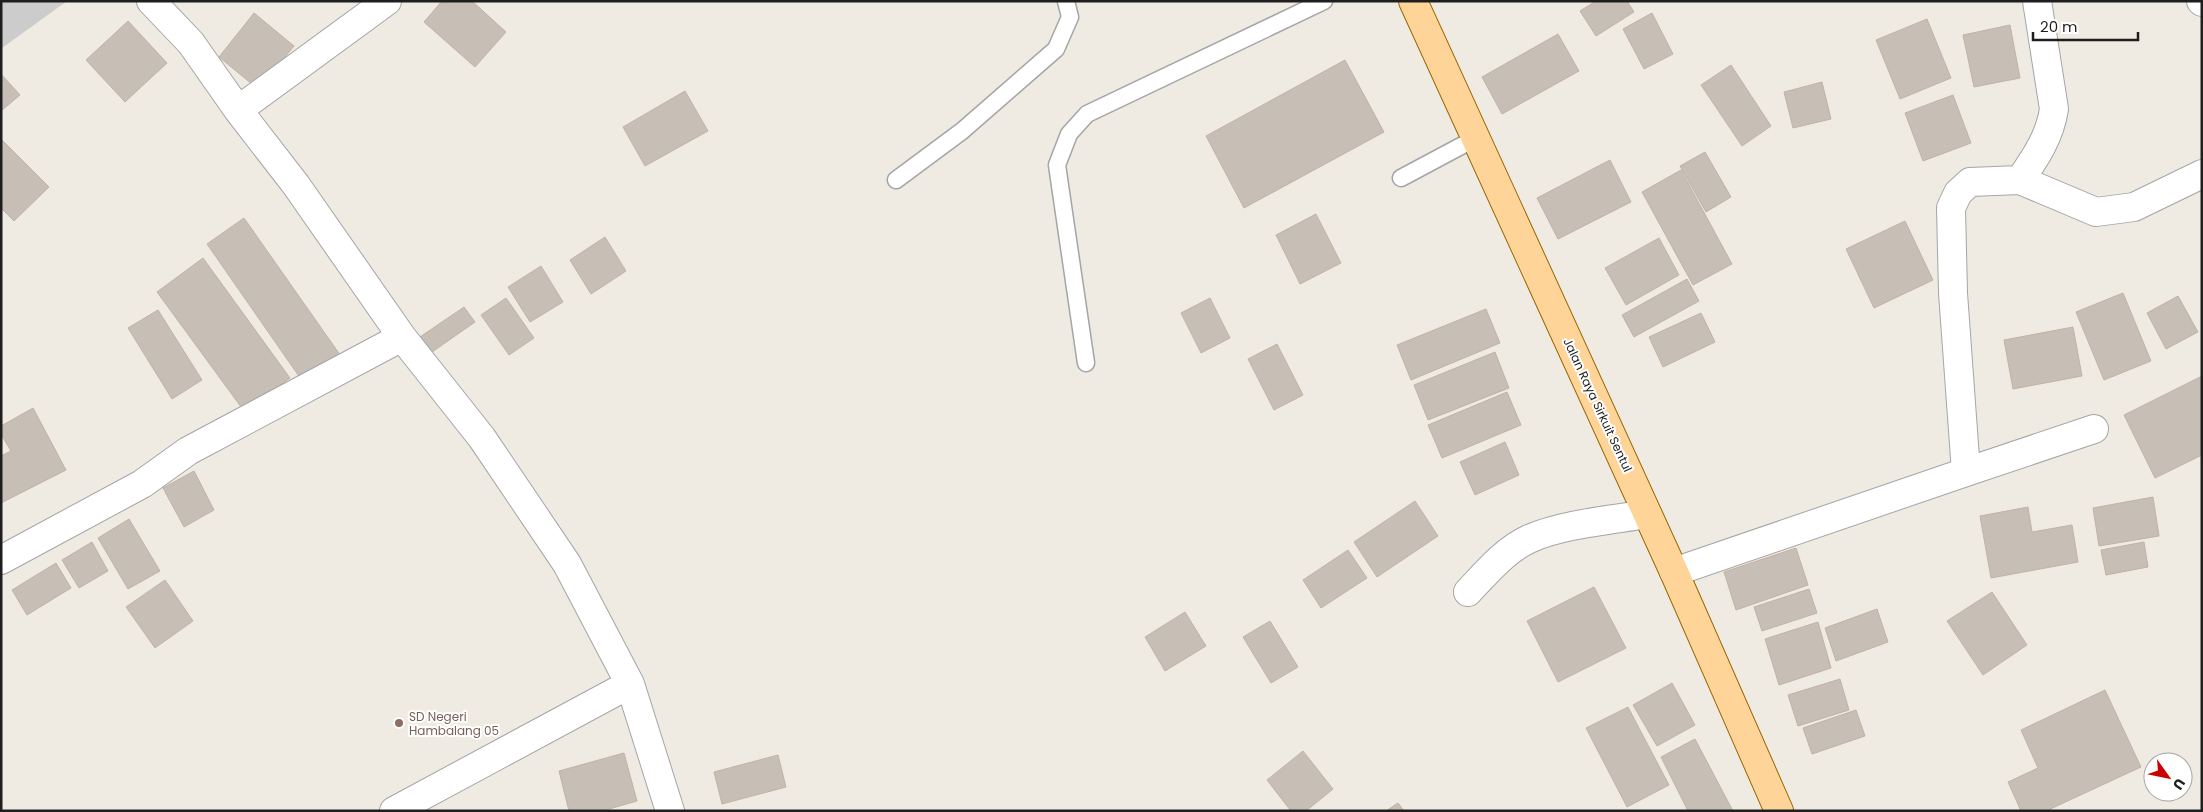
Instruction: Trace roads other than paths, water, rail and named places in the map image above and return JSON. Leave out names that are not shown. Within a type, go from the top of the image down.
[{"type":"main road","name":"Jalan Raya Sirkuit Sentul","points":[[1413,1],[1674,572],[1779,811]]},
{"type":"street","points":[[151,1],[191,43],[238,110],[296,185],[402,337],[482,438],[568,564],[630,684],[670,811]]},
{"type":"street","points":[[238,110],[387,1]]},
{"type":"street","points":[[2020,180],[2043,145],[2052,124],[2054,109],[2037,1]]},
{"type":"street","points":[[1966,472],[1953,293],[1951,208],[1958,193],[1970,182],[2020,180],[2096,212],[2134,207],[2202,174]]},
{"type":"street","points":[[1,560],[142,484],[188,451],[402,337]]},
{"type":"street","points":[[1674,572],[2094,429]]},
{"type":"street","points":[[1468,592],[1496,562],[1529,539],[1560,530],[1647,514]]},
{"type":"street","points":[[394,811],[630,684]]},
{"type":"lane","points":[[896,180],[962,131],[1056,49],[1070,17],[1066,1]]},
{"type":"lane","points":[[1086,363],[1057,165],[1069,134],[1087,114],[1324,1]]},
{"type":"lane","points":[[1401,178],[1476,138]]},
{"type":"place","name":"SD Negeri Hambalang 05","points":[[399,723]]}]
